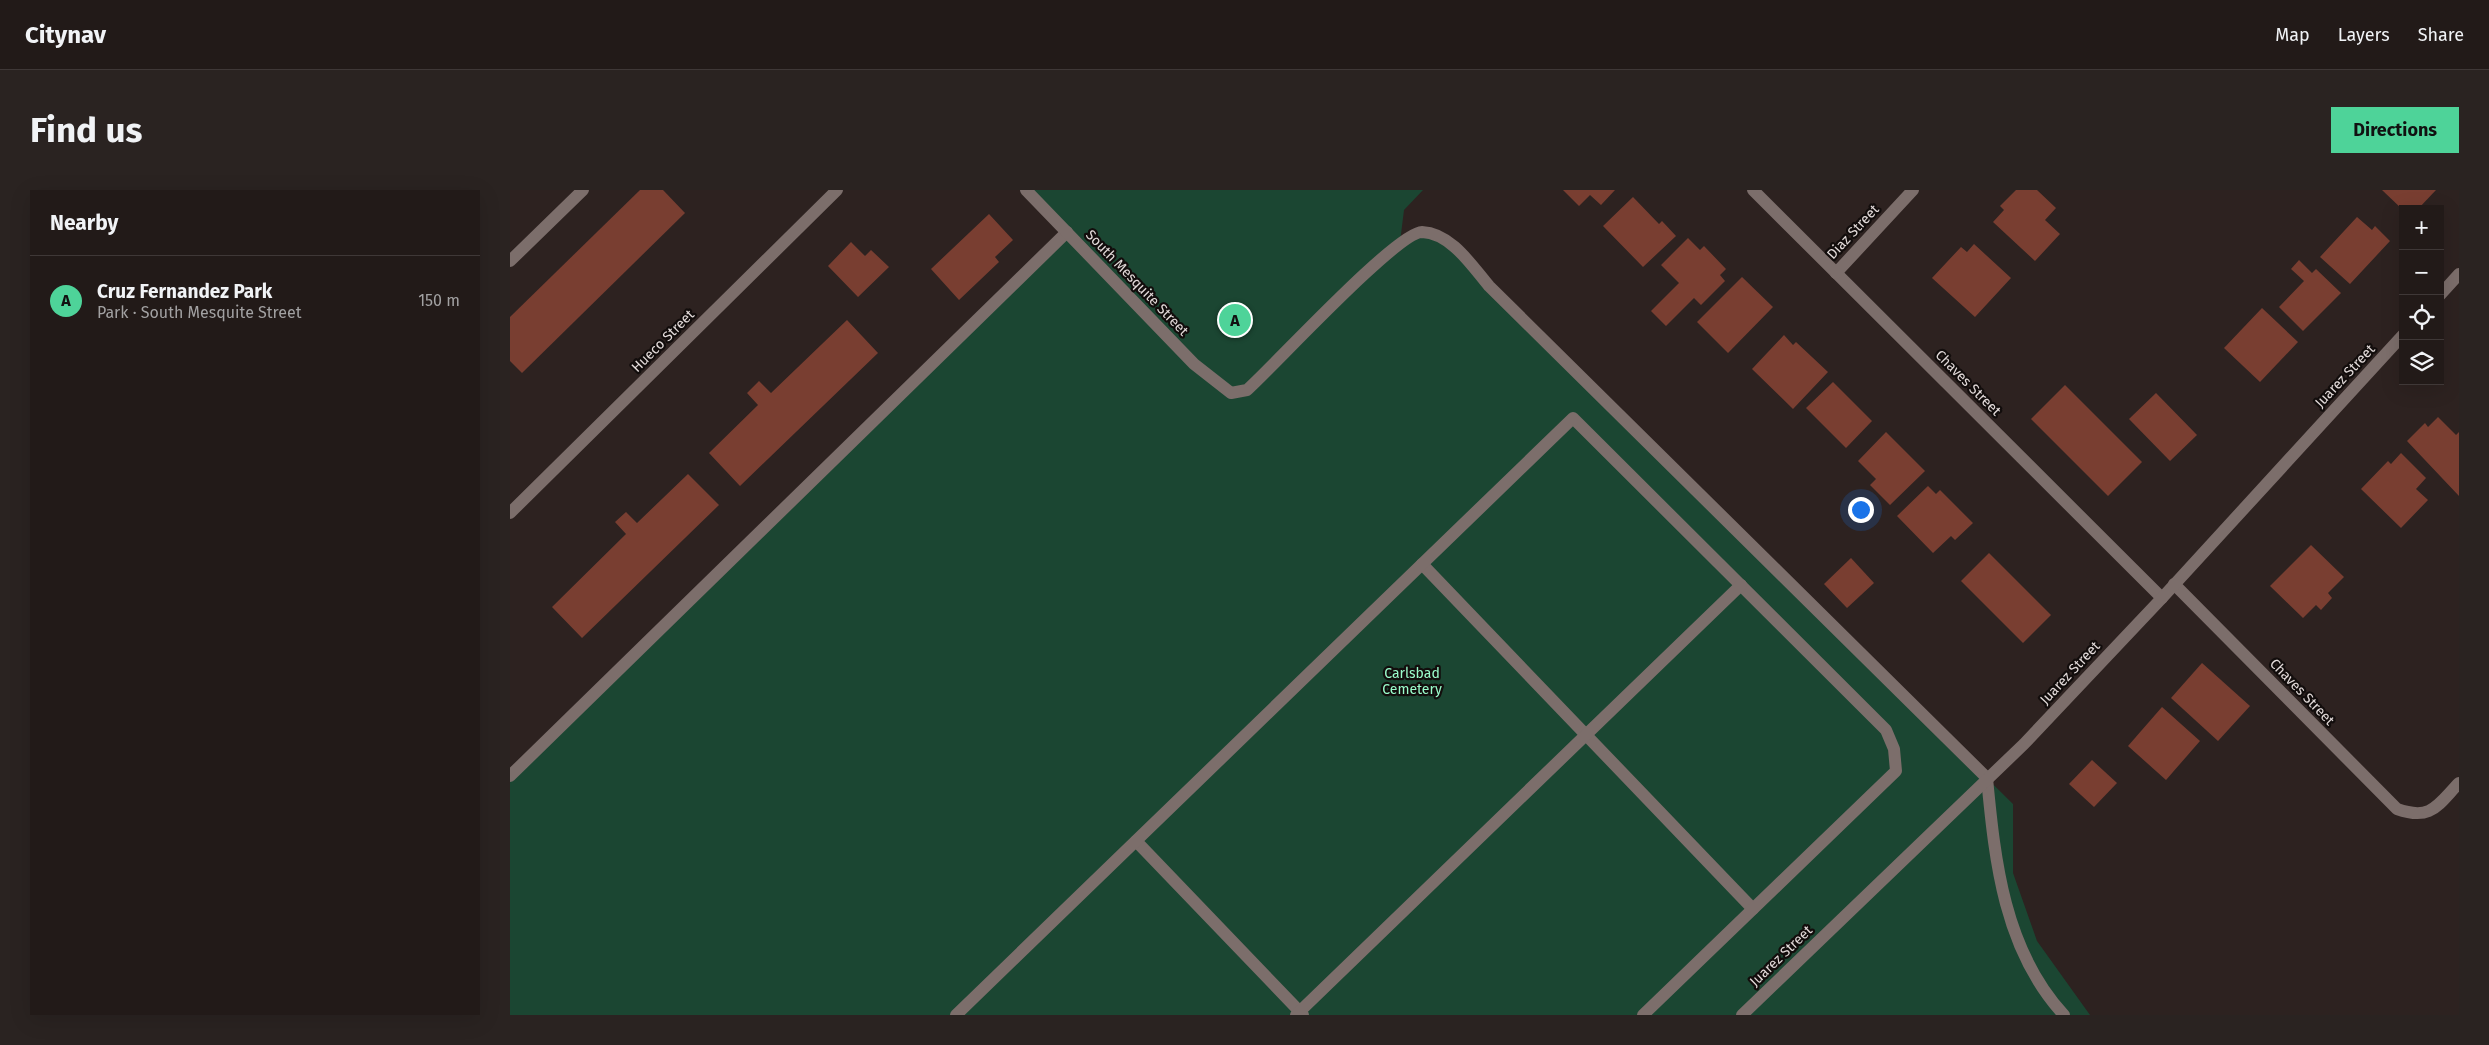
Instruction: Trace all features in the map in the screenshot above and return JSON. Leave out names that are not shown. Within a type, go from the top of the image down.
[{"type":"street","points":[[510,261],[583,190]]},
{"type":"street","name":"Hueco Street","points":[[510,513],[837,190]]},
{"type":"street","name":"South Mesquite Street","points":[[1026,190],[1194,364],[1231,393],[1247,390],[1361,277],[1400,242],[1414,233],[1423,232],[1436,235],[1455,247],[1489,286],[1987,778]]},
{"type":"street","name":"Chaves Street","points":[[1753,190],[2162,598]]},
{"type":"street","name":"Diaz Street","points":[[1836,273],[1913,190]]},
{"type":"street","points":[[510,776],[1067,232]]},
{"type":"street","points":[[2444,290],[2459,274]]},
{"type":"street","name":"Juarez Street","points":[[1742,1015],[2024,744],[2162,598],[2399,339]]},
{"type":"street","points":[[956,1015],[1573,418],[1886,730],[1894,749],[1896,771],[1643,1015]]},
{"type":"street","points":[[1422,564],[1753,909]]},
{"type":"street","name":"Chaves Street","points":[[2174,584],[2397,809],[2413,815],[2422,814],[2434,808],[2459,783]]},
{"type":"street","points":[[1136,841],[1299,1014],[1741,585]]},
{"type":"street","points":[[1987,778],[2000,881],[2011,924],[2028,965],[2064,1015]]},
{"type":"green space","name":"Carlsbad Cemetery","points":[[1026,190],[1423,190],[1404,210],[1400,242],[1436,235],[2013,804],[2013,873],[2037,941],[2090,1015],[510,1015],[510,776],[1067,233]]},
{"type":"building","points":[[640,190],[663,190],[685,213],[522,373],[510,361],[510,317]]},
{"type":"building","points":[[1563,190],[1615,190],[1601,205],[1590,195],[1579,206]]},
{"type":"building","points":[[2016,190],[2037,190],[2056,208],[2045,220],[2060,234],[2035,261],[1993,222],[2004,210],[2000,206]]},
{"type":"building","points":[[2382,190],[2436,190],[2422,205],[2399,206]]},
{"type":"building","points":[[1633,197],[1659,224],[1662,221],[1676,236],[1643,267],[1603,226]]},
{"type":"building","points":[[989,214],[1013,240],[995,257],[999,262],[959,300],[931,269]]},
{"type":"building","points":[[2357,217],[2372,230],[2375,226],[2390,241],[2350,284],[2320,257]]},
{"type":"building","points":[[1688,238],[1700,250],[1704,246],[1726,269],[1720,275],[1725,281],[1701,305],[1694,298],[1666,326],[1651,311],[1679,283],[1661,265]]},
{"type":"building","points":[[851,242],[865,256],[871,250],[889,267],[858,297],[828,266]]},
{"type":"building","points":[[1974,244],[2011,278],[1975,317],[1932,278],[1961,247],[1967,252]]},
{"type":"building","points":[[2299,260],[2312,273],[2316,269],[2341,293],[2303,331],[2279,307],[2304,281],[2291,269]]},
{"type":"building","points":[[1742,277],[1773,307],[1728,353],[1697,322]]},
{"type":"building","points":[[2262,308],[2298,342],[2260,382],[2224,348]]},
{"type":"building","points":[[847,320],[878,353],[740,486],[709,453],[758,405],[747,393],[759,381],[771,393]]},
{"type":"building","points":[[1784,335],[1793,345],[1796,342],[1828,372],[1793,409],[1752,369]]},
{"type":"building","points":[[1833,382],[1872,421],[1846,448],[1806,408]]},
{"type":"building","points":[[2065,385],[2142,462],[2108,496],[2031,419]]},
{"type":"building","points":[[2156,393],[2197,435],[2170,461],[2129,419]]},
{"type":"building","points":[[2438,417],[2456,435],[2459,432],[2459,496],[2407,441],[2425,423],[2428,427]]},
{"type":"building","points":[[1886,432],[1925,471],[1890,505],[1870,485],[1876,479],[1858,461]]},
{"type":"building","points":[[2401,453],[2426,478],[2416,489],[2428,500],[2401,528],[2361,489],[2388,461],[2391,464]]},
{"type":"building","points":[[688,474],[719,505],[582,638],[552,607],[626,534],[615,522],[626,512],[637,523]]},
{"type":"building","points":[[1928,486],[1936,494],[1940,490],[1973,523],[1955,540],[1951,536],[1933,553],[1897,516]]},
{"type":"building","points":[[2311,545],[2344,577],[2328,593],[2332,598],[2321,610],[2316,605],[2303,618],[2270,586]]},
{"type":"building","points":[[1989,553],[2051,615],[2023,643],[1961,581]]},
{"type":"building","points":[[1851,558],[1874,583],[1847,608],[1824,584]]},
{"type":"building","points":[[2202,663],[2250,706],[2218,741],[2171,698]]},
{"type":"building","points":[[2162,707],[2200,741],[2166,780],[2128,746]]},
{"type":"building","points":[[2092,760],[2117,783],[2094,807],[2069,784]]},
{"type":"place","name":"Cruz Fernandez Park","points":[[1235,320]]}]
